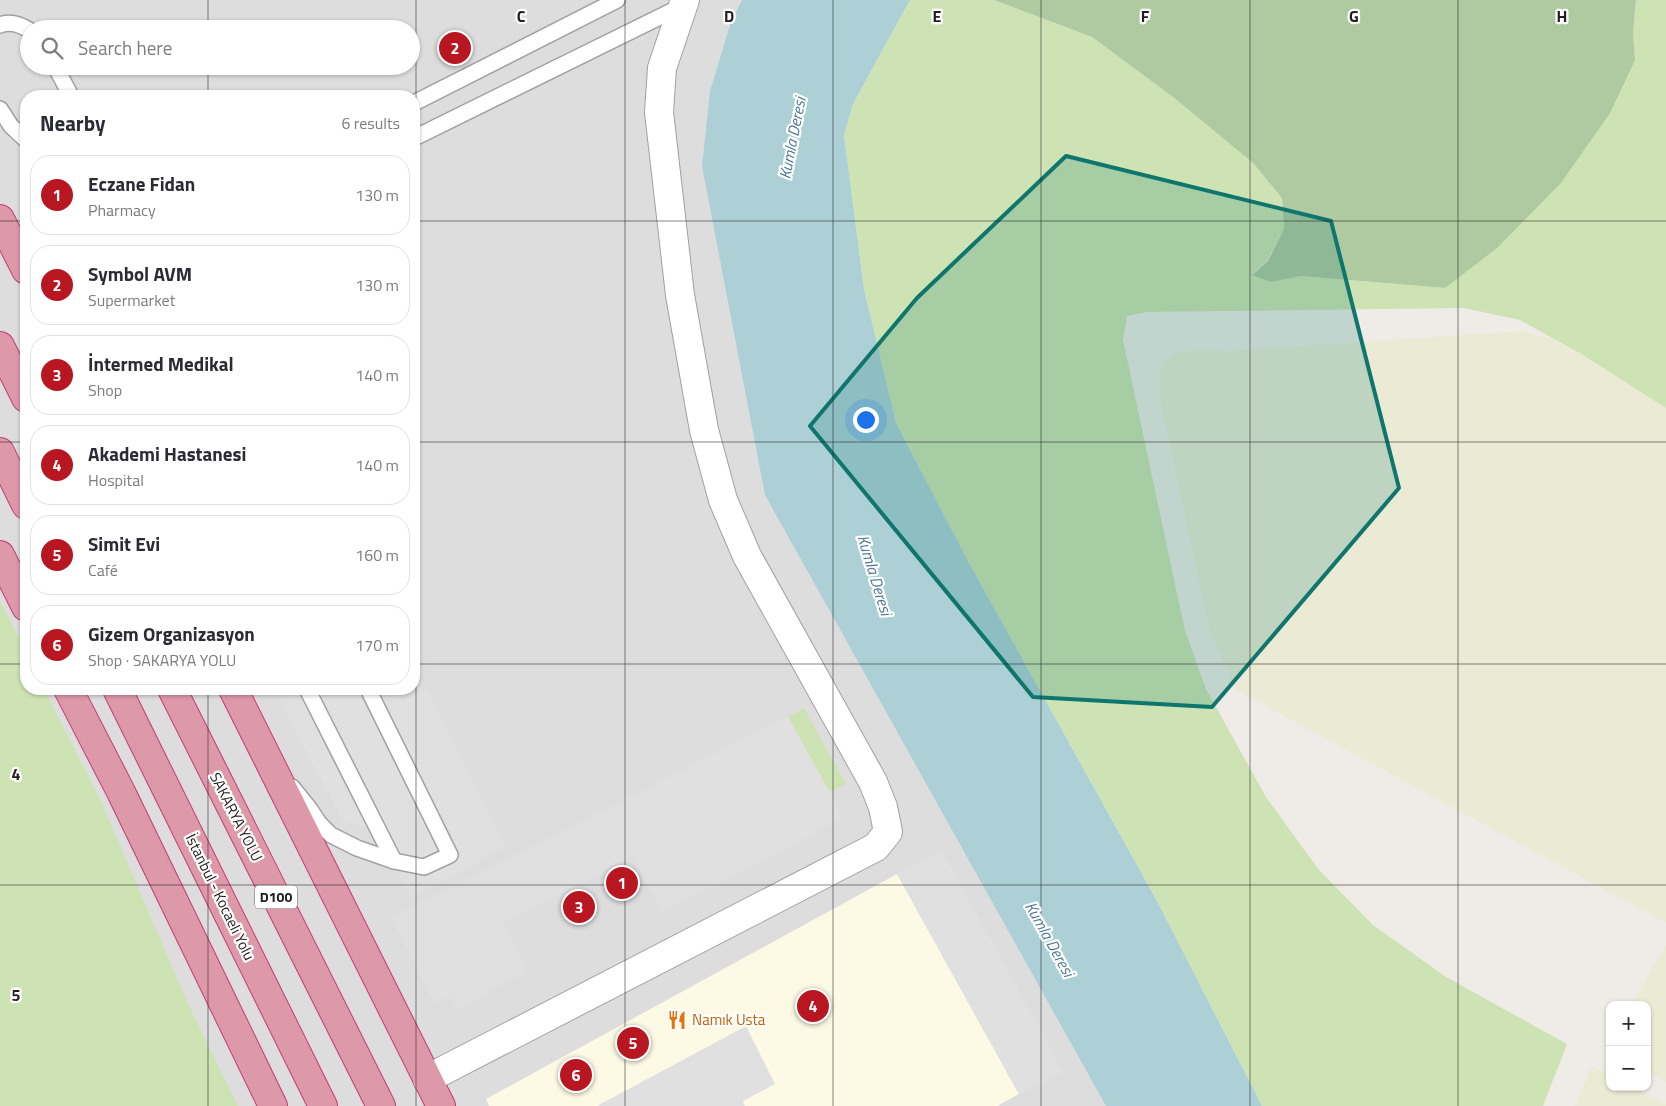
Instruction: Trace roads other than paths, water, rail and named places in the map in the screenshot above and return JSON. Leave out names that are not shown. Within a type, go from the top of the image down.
[{"type":"highway","points":[[0,219],[20,258]]},
{"type":"highway","points":[[0,346],[20,386]]},
{"type":"highway","points":[[0,452],[20,493]]},
{"type":"highway","points":[[0,555],[20,595]]},
{"type":"highway","points":[[71,695],[121,792],[273,1106]]},
{"type":"highway","name":"İstanbul - Kocaeli Yolu","points":[[120,695],[323,1106]]},
{"type":"highway","name":"SAKARYA YOLU","points":[[175,695],[381,1106]]},
{"type":"highway","points":[[236,695],[441,1106]]},
{"type":"street","points":[[427,1079],[876,847],[888,832],[884,806],[873,782],[747,556],[723,500],[704,430],[680,295],[659,112],[662,68],[683,3]]},
{"type":"lane","points":[[420,100],[617,0]]},
{"type":"lane","points":[[420,135],[683,3]]},
{"type":"lane","points":[[0,24],[20,26]]},
{"type":"lane","points":[[60,75],[68,90]]},
{"type":"lane","points":[[0,108],[11,126],[20,134]]},
{"type":"lane","points":[[310,695],[394,861]]},
{"type":"lane","points":[[266,756],[310,808],[319,823],[331,835],[357,848],[394,861],[424,867],[450,854],[371,695]]},
{"type":"water","name":"Kumla Deresi","points":[[742,0],[910,0],[853,104],[844,135],[864,289],[896,423],[969,563],[1157,901],[1262,1106],[1106,1106],[765,495],[702,166],[710,91],[731,21]]},
{"type":"place","name":"Symbol AVM","points":[[455,48]]},
{"type":"place","name":"Eczane Fidan","points":[[622,883]]},
{"type":"place","name":"İntermed Medikal","points":[[579,907]]},
{"type":"place","name":"Akademi Hastanesi","points":[[813,1006]]},
{"type":"place","name":"Namık Usta","points":[[677,1020]]},
{"type":"place","name":"Simit Evi","points":[[633,1043]]},
{"type":"place","name":"Gizem Organizasyon","points":[[576,1075]]}]
